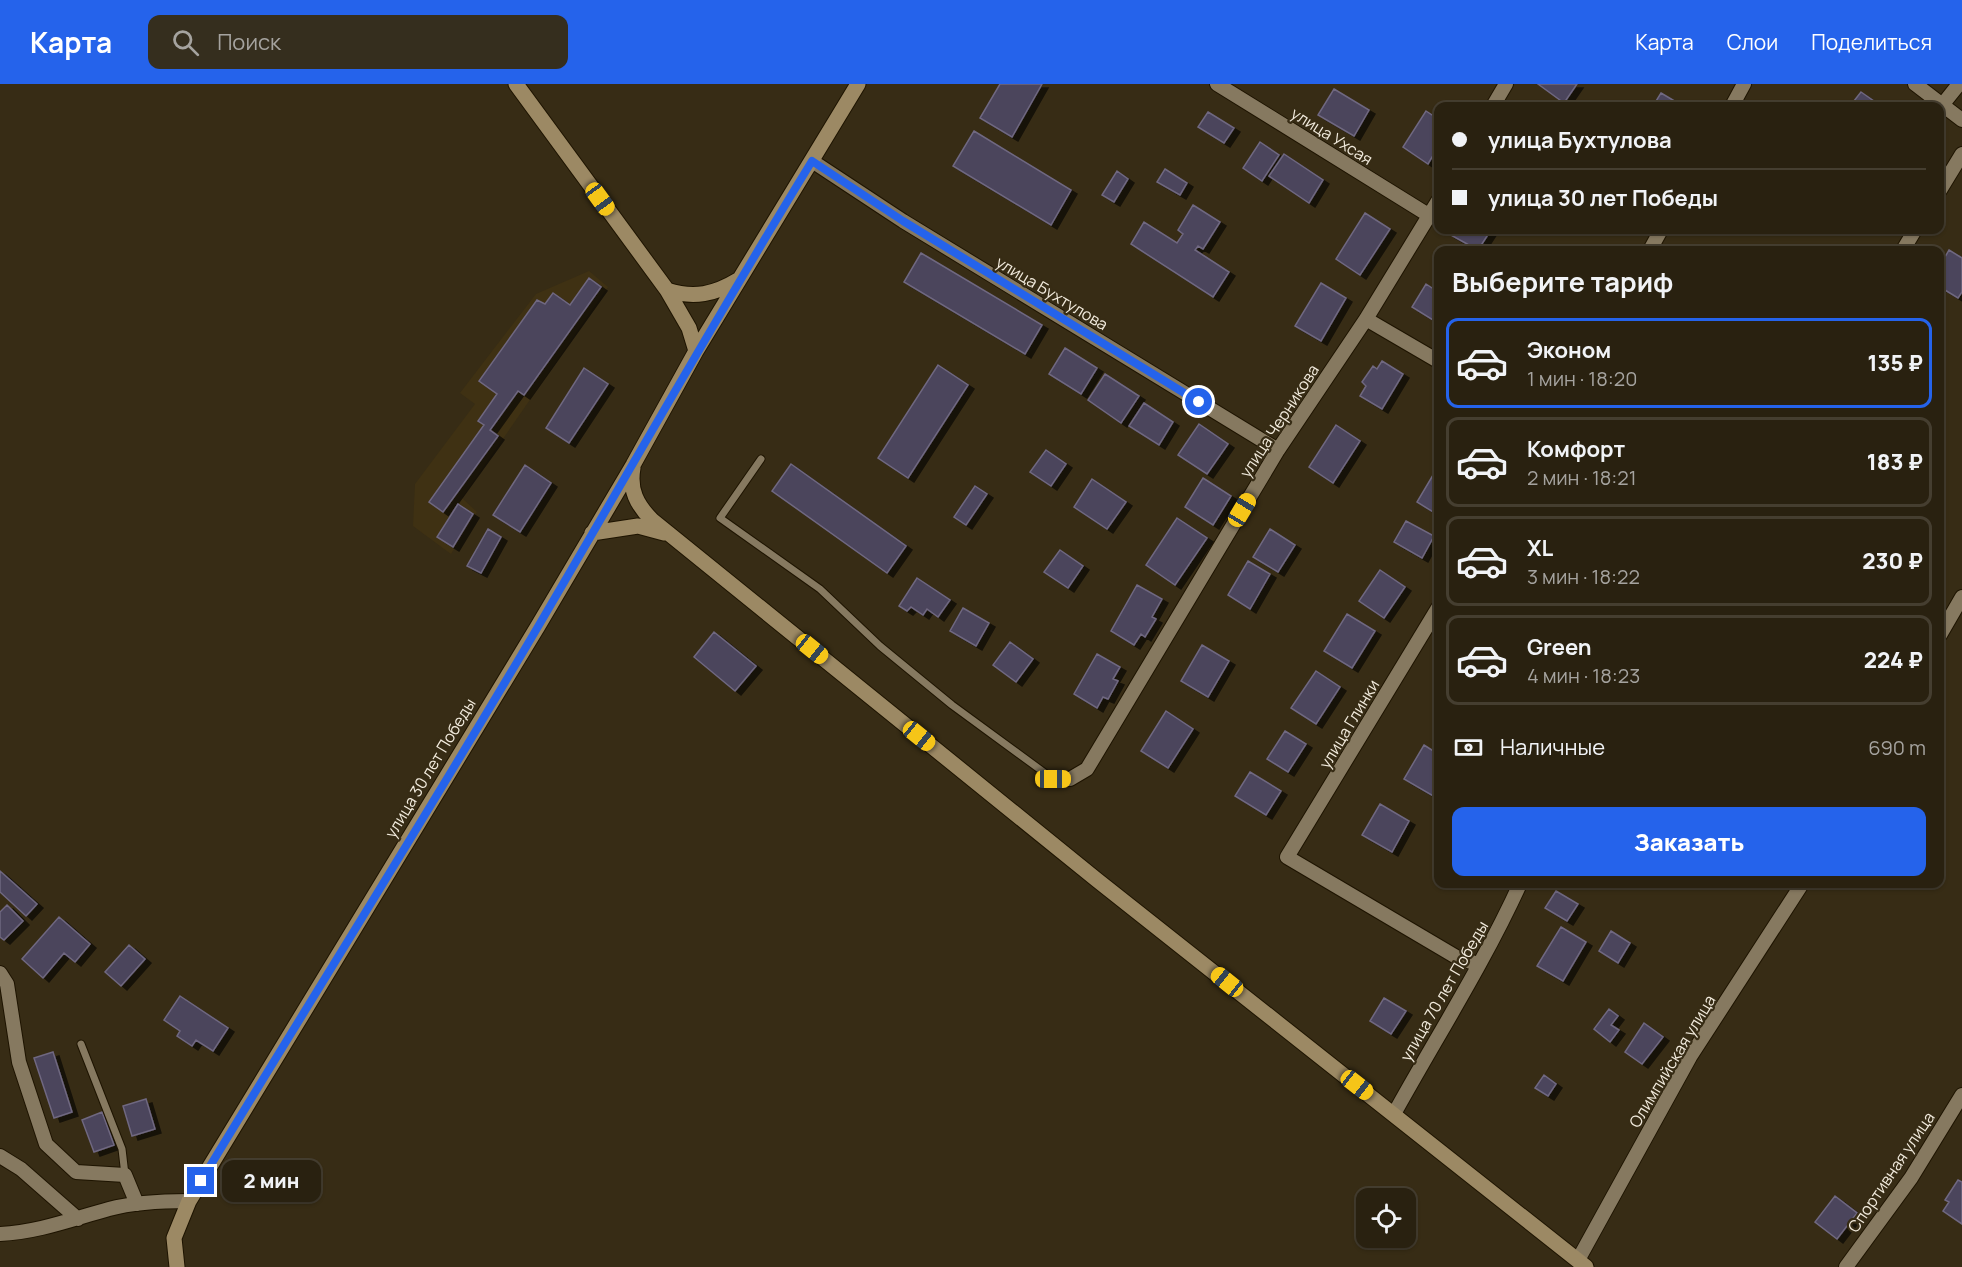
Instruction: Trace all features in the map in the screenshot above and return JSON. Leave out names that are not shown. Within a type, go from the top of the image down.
[{"type":"main road","points":[[516,84],[667,290],[689,328],[696,351]]},
{"type":"main road","points":[[812,161],[858,84]]},
{"type":"main road","name":"улица 30 лет Победы","points":[[177,1267],[174,1238],[189,1201],[633,465],[696,351],[812,161]]},
{"type":"main road","points":[[667,290],[678,294],[702,295],[723,289],[739,280]]},
{"type":"main road","points":[[633,465],[631,482],[639,508],[669,534],[1097,880],[1582,1264]]},
{"type":"main road","points":[[592,533],[638,526],[669,534]]},
{"type":"street","name":"улица Ухсая","points":[[1217,84],[1430,216]]},
{"type":"street","points":[[1495,102],[1506,84]]},
{"type":"street","points":[[1734,102],[1744,84]]},
{"type":"street","points":[[1915,84],[1940,102]]},
{"type":"street","points":[[1944,103],[1959,84]]},
{"type":"street","points":[[1944,105],[1962,120]]},
{"type":"street","points":[[1944,183],[1962,154]]},
{"type":"street","name":"улица Бухтулова","points":[[812,161],[913,227],[1278,450]]},
{"type":"street","name":"улица Черникова","points":[[1070,778],[1087,769],[1278,450],[1366,319],[1434,208]]},
{"type":"street","points":[[1366,319],[1434,359]]},
{"type":"street","points":[[1944,628],[1962,597]]},
{"type":"street","name":"улица Глинки","points":[[1434,615],[1287,857],[1458,958],[1478,964]]},
{"type":"street","name":"улица 70 лет Победы","points":[[1394,1114],[1478,964],[1494,940],[1518,888]]},
{"type":"street","name":"Олимпийская улица","points":[[1582,1264],[1690,1057],[1799,888]]},
{"type":"street","points":[[0,973],[7,984],[19,1062],[46,1144],[76,1172],[125,1175],[137,1204]]},
{"type":"street","name":"Спортивная улица","points":[[1846,1267],[1911,1178],[1962,1095]]},
{"type":"street","points":[[0,1156],[21,1169],[78,1219]]},
{"type":"street","points":[[0,1234],[50,1228],[137,1204],[189,1201]]},
{"type":"lane","points":[[761,459],[720,518],[820,589],[880,646],[952,705],[1053,779],[1070,778]]},
{"type":"lane","points":[[81,1044],[122,1149],[125,1175]]},
{"type":"shaded area","points":[[589,271],[608,287],[462,498],[477,512],[451,554],[413,526],[415,484],[475,404],[460,393],[536,294]]},
{"type":"building","points":[[1000,84],[1042,84],[1012,137],[980,118]]},
{"type":"building","points":[[1538,84],[1577,84],[1563,102]]},
{"type":"building","points":[[1334,89],[1369,110],[1354,136],[1318,115]]},
{"type":"building","points":[[1861,92],[1875,102],[1853,102]]},
{"type":"building","points":[[1661,93],[1676,102],[1655,102]]},
{"type":"building","points":[[1426,111],[1434,116],[1434,154],[1428,164],[1403,147]]},
{"type":"building","points":[[1208,112],[1234,128],[1224,143],[1198,127]]},
{"type":"building","points":[[974,131],[1071,190],[1051,225],[953,166]]},
{"type":"building","points":[[1260,142],[1279,155],[1262,181],[1243,168]]},
{"type":"building","points":[[1284,154],[1323,180],[1309,203],[1269,176]]},
{"type":"building","points":[[1165,169],[1187,183],[1180,195],[1157,182]]},
{"type":"building","points":[[1117,171],[1128,179],[1114,202],[1102,195]]},
{"type":"building","points":[[1193,205],[1220,222],[1203,249],[1198,246],[1195,250],[1229,272],[1213,297],[1131,244],[1144,222],[1177,243],[1183,234],[1178,230]]},
{"type":"building","points":[[1365,213],[1390,229],[1360,275],[1336,259]]},
{"type":"building","points":[[1449,234],[1488,234],[1481,246],[1471,246]]},
{"type":"building","points":[[1949,250],[1962,258],[1962,292],[1958,298],[1944,289],[1944,259]]},
{"type":"building","points":[[921,253],[1042,325],[1025,354],[904,282]]},
{"type":"building","points":[[589,278],[601,287],[524,395],[518,391],[490,430],[498,436],[443,512],[429,502],[484,425],[478,421],[497,394],[479,381],[537,300],[545,304],[553,293],[570,305]]},
{"type":"building","points":[[1321,283],[1346,298],[1321,341],[1295,326]]},
{"type":"building","points":[[1426,284],[1434,289],[1433,320],[1412,307]]},
{"type":"building","points":[[1065,348],[1097,368],[1081,394],[1049,374]]},
{"type":"building","points":[[1382,361],[1403,374],[1382,409],[1360,396],[1366,386],[1362,382],[1373,366],[1377,369]]},
{"type":"building","points":[[938,365],[968,385],[908,478],[878,458]]},
{"type":"building","points":[[584,368],[608,384],[569,443],[546,428]]},
{"type":"building","points":[[1105,374],[1139,396],[1121,423],[1088,400]]},
{"type":"building","points":[[1144,403],[1173,422],[1159,445],[1129,426]]},
{"type":"building","points":[[1199,424],[1228,444],[1207,474],[1178,455]]},
{"type":"building","points":[[1336,425],[1360,441],[1333,483],[1309,467]]},
{"type":"building","points":[[1046,450],[1066,464],[1051,486],[1030,472]]},
{"type":"building","points":[[791,464],[906,546],[887,573],[772,491]]},
{"type":"building","points":[[525,465],[551,483],[520,532],[493,515]]},
{"type":"building","points":[[1434,473],[1434,513],[1417,502]]},
{"type":"building","points":[[1203,478],[1231,496],[1213,525],[1185,507]]},
{"type":"building","points":[[1092,479],[1126,502],[1107,529],[1074,507]]},
{"type":"building","points":[[975,486],[987,494],[966,525],[954,517]]},
{"type":"building","points":[[458,504],[473,514],[453,547],[437,537]]},
{"type":"building","points":[[1177,518],[1207,538],[1175,585],[1146,565]]},
{"type":"building","points":[[1406,521],[1434,536],[1422,558],[1394,542]]},
{"type":"building","points":[[488,529],[501,537],[481,573],[467,566]]},
{"type":"building","points":[[1270,529],[1295,545],[1278,572],[1253,557]]},
{"type":"building","points":[[1060,550],[1083,566],[1068,588],[1044,572]]},
{"type":"building","points":[[1248,561],[1270,574],[1250,609],[1228,595]]},
{"type":"building","points":[[1380,570],[1405,587],[1384,618],[1359,601]]},
{"type":"building","points":[[917,578],[950,600],[938,617],[927,609],[923,615],[911,607],[907,611],[899,606]]},
{"type":"building","points":[[1137,585],[1162,599],[1152,617],[1156,619],[1145,637],[1141,634],[1134,645],[1111,631]]},
{"type":"building","points":[[963,608],[989,623],[976,646],[950,631]]},
{"type":"building","points":[[1347,614],[1375,631],[1352,668],[1324,651]]},
{"type":"building","points":[[714,632],[756,666],[735,691],[694,657]]},
{"type":"building","points":[[1010,642],[1033,659],[1016,682],[993,665]]},
{"type":"building","points":[[1202,645],[1229,661],[1208,697],[1181,681]]},
{"type":"building","points":[[1097,654],[1120,667],[1113,679],[1118,681],[1108,699],[1103,697],[1097,708],[1074,694]]},
{"type":"building","points":[[1316,671],[1340,687],[1316,724],[1291,708]]},
{"type":"building","points":[[1166,711],[1193,729],[1168,768],[1141,751]]},
{"type":"building","points":[[1285,731],[1306,744],[1288,772],[1267,759]]},
{"type":"building","points":[[1424,745],[1434,751],[1434,796],[1404,779]]},
{"type":"building","points":[[1250,772],[1281,791],[1266,815],[1235,796]]},
{"type":"building","points":[[1380,804],[1409,821],[1392,852],[1362,835]]},
{"type":"building","points":[[0,871],[37,904],[26,916],[0,892]]},
{"type":"building","points":[[1556,891],[1578,904],[1567,921],[1545,908]]},
{"type":"building","points":[[7,905],[23,921],[4,940],[0,937],[0,912]]},
{"type":"building","points":[[59,917],[90,944],[75,962],[64,953],[43,978],[22,959]]},
{"type":"building","points":[[1561,927],[1586,942],[1563,981],[1537,966]]},
{"type":"building","points":[[1611,931],[1630,943],[1618,963],[1599,951]]},
{"type":"building","points":[[129,945],[145,959],[121,986],[105,972]]},
{"type":"building","points":[[180,996],[228,1028],[213,1051],[196,1040],[192,1046],[177,1036],[180,1031],[164,1020]]},
{"type":"building","points":[[1384,998],[1406,1011],[1391,1034],[1370,1021]]},
{"type":"building","points":[[1609,1009],[1618,1016],[1611,1025],[1619,1030],[1610,1042],[1594,1029]]},
{"type":"building","points":[[1644,1023],[1663,1037],[1642,1064],[1625,1052]]},
{"type":"building","points":[[53,1052],[72,1112],[54,1118],[34,1058]]},
{"type":"building","points":[[1544,1075],[1556,1084],[1548,1096],[1535,1088]]},
{"type":"building","points":[[146,1099],[155,1129],[132,1136],[123,1106]]},
{"type":"building","points":[[102,1112],[114,1145],[94,1152],[82,1120]]},
{"type":"building","points":[[1958,1180],[1962,1182],[1962,1224],[1943,1211],[1949,1202],[1945,1200]]},
{"type":"building","points":[[1835,1196],[1857,1213],[1837,1239],[1815,1222]]},
{"type":"route","points":[[201,1181],[538,626],[633,465],[696,351],[812,161],[903,221],[1199,402]]}]
